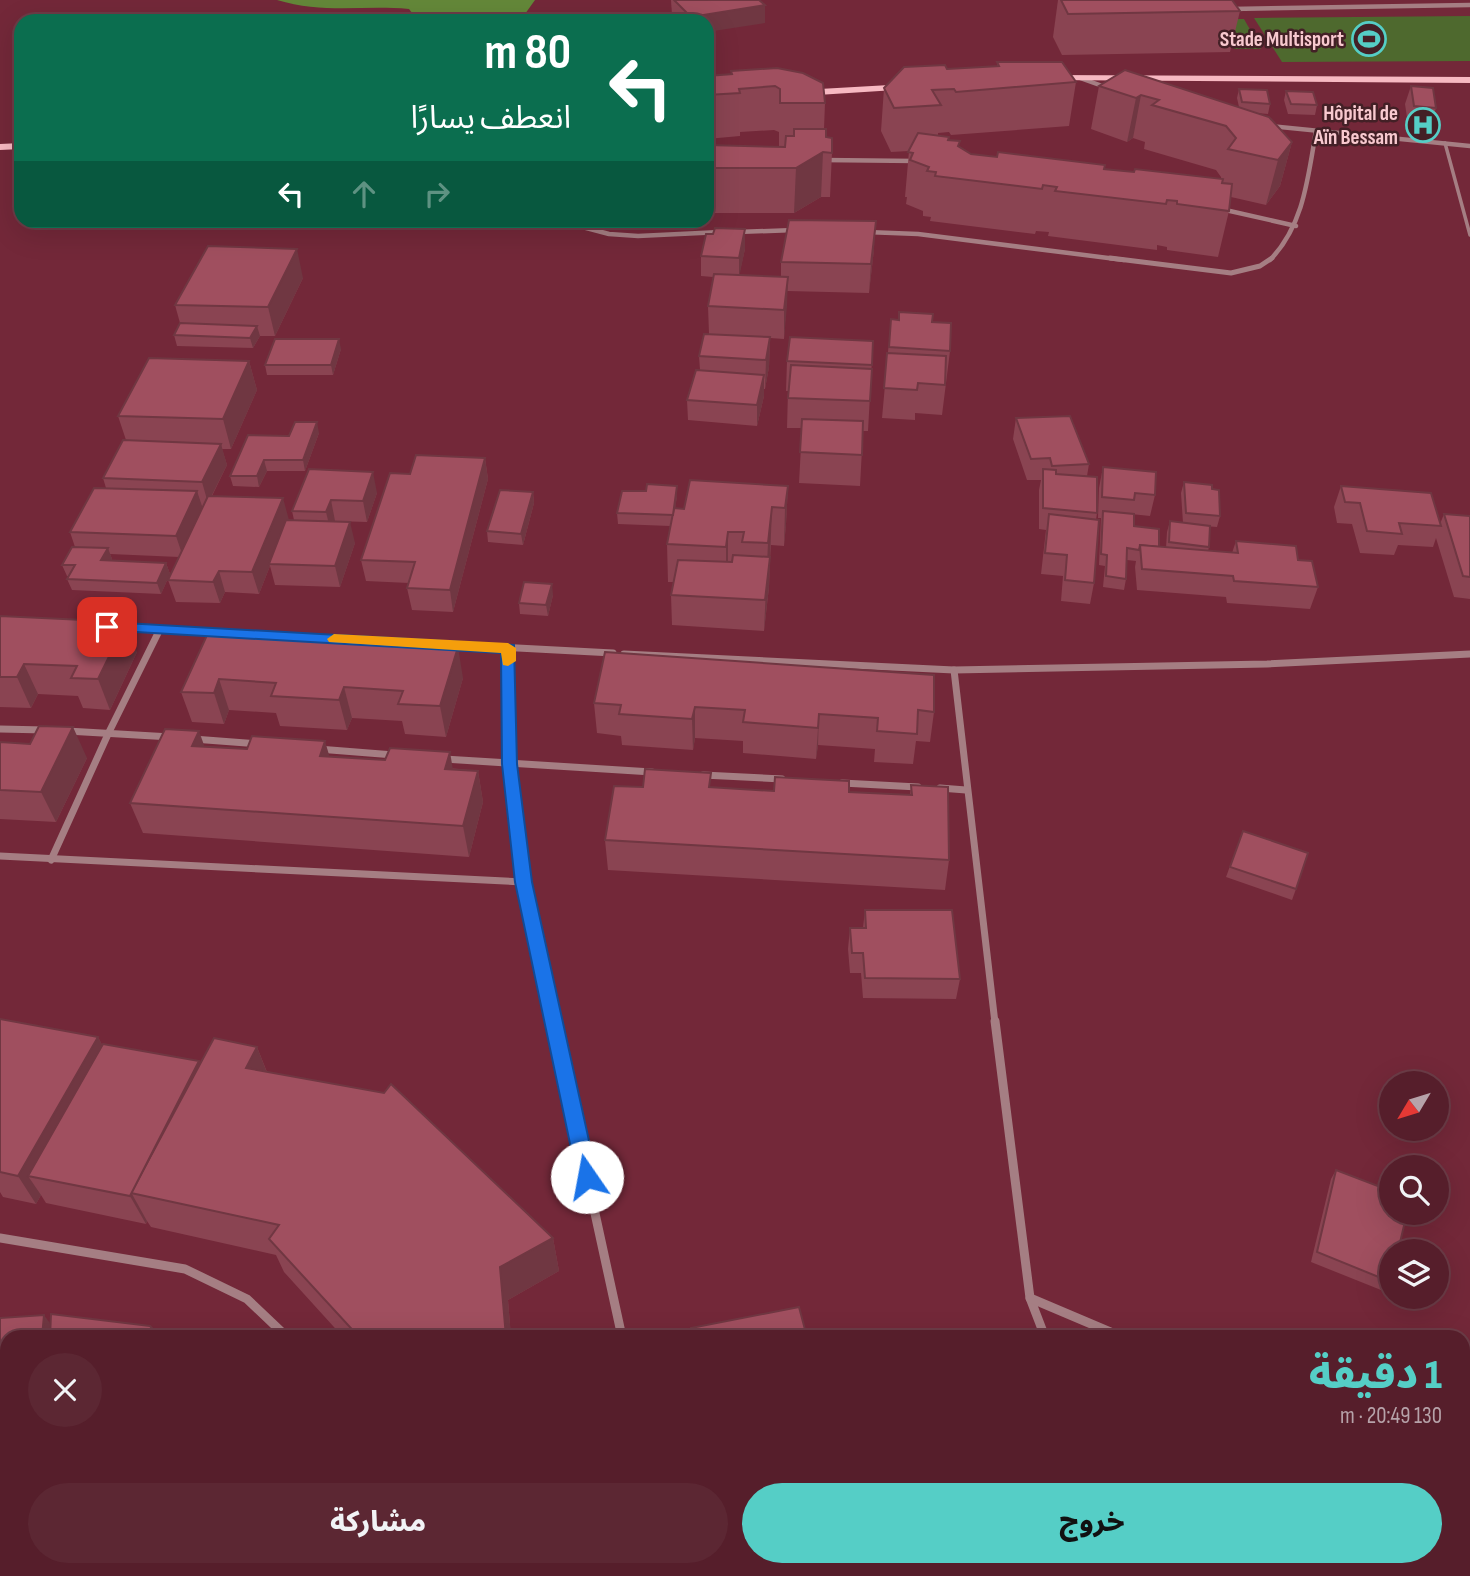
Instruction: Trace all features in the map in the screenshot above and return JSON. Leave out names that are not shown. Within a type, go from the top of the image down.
[{"type":"main road","points":[[1035,79],[1470,80]]},
{"type":"main road","points":[[785,94],[924,86]]},
{"type":"street","points":[[1334,0],[1340,7]]},
{"type":"street","points":[[1218,9],[1470,5]]},
{"type":"street","points":[[1077,77],[1114,90]]},
{"type":"street","points":[[1265,126],[1470,146]]},
{"type":"street","points":[[859,232],[918,234],[1231,273],[1267,263],[1296,226],[1316,131]]},
{"type":"street","points":[[815,160],[926,162]]},
{"type":"street","points":[[1218,208],[1296,226]]},
{"type":"street","points":[[586,228],[609,234],[638,236],[804,230]]},
{"type":"street","points":[[107,627],[954,670],[1267,664],[1470,654]]},
{"type":"street","points":[[51,859],[160,629]]},
{"type":"street","points":[[508,648],[510,764],[523,882],[620,1330]]},
{"type":"street","points":[[954,670],[966,790],[1030,1298],[1042,1330]]},
{"type":"street","points":[[0,729],[109,732],[261,744]]},
{"type":"street","points":[[302,748],[399,755]]},
{"type":"street","points":[[440,759],[662,773]]},
{"type":"street","points":[[689,774],[786,780]]},
{"type":"street","points":[[828,782],[966,790]]},
{"type":"street","points":[[0,856],[523,882]]},
{"type":"street","points":[[0,1238],[185,1269],[247,1299],[279,1330]]},
{"type":"street","points":[[1030,1298],[1105,1330]]},
{"type":"lane","points":[[1446,143],[1470,235]]},
{"type":"green space","points":[[277,0],[535,0],[525,14],[413,14],[409,9],[327,8]]},
{"type":"green space","name":"Stade Multisport","points":[[1470,16],[1470,61],[1282,62],[1254,18]]},
{"type":"green space","points":[[1227,19],[1244,19],[1261,49],[1234,49],[1223,29]]},
{"type":"building","points":[[674,0],[759,0],[765,5],[710,14],[688,14]]},
{"type":"building","points":[[1061,0],[1232,0],[1240,11],[1068,14]]},
{"type":"building","points":[[997,62],[1062,62],[1076,82],[956,92],[954,89],[932,90],[941,105],[894,108],[884,88],[904,67],[945,65],[947,69],[999,66]]},
{"type":"building","points":[[777,68],[803,73],[823,83],[825,103],[780,103],[780,89],[775,86],[714,95],[714,75],[732,74],[731,71]]},
{"type":"building","points":[[1125,70],[1269,117],[1292,142],[1278,160],[1228,149],[1236,138],[1226,126],[1152,105],[1159,100],[1141,95],[1136,98],[1099,86]]},
{"type":"building","points":[[1411,86],[1433,88],[1436,108],[1414,106]]},
{"type":"building","points":[[1239,89],[1267,90],[1270,104],[1242,102]]},
{"type":"building","points":[[1286,91],[1313,92],[1317,105],[1291,104]]},
{"type":"building","points":[[794,129],[826,129],[826,137],[832,138],[832,153],[823,152],[796,168],[714,168],[714,145],[785,147],[786,136],[794,136]]},
{"type":"building","points":[[918,133],[960,141],[958,146],[971,154],[997,157],[998,152],[1105,165],[1104,169],[1134,172],[1135,169],[1223,179],[1222,183],[1232,184],[1229,211],[1177,204],[1177,201],[1167,200],[1166,204],[1055,191],[1057,187],[1043,185],[1042,189],[935,176],[936,172],[927,171],[929,167],[910,160],[913,153],[908,152]]},
{"type":"building","points":[[789,220],[876,221],[871,264],[781,262]]},
{"type":"building","points":[[715,228],[745,229],[739,258],[701,256],[706,234],[713,234]]},
{"type":"building","points":[[208,246],[297,249],[268,307],[175,305]]},
{"type":"building","points":[[714,274],[788,277],[784,310],[708,306]]},
{"type":"building","points":[[899,312],[933,314],[932,322],[951,323],[950,351],[889,347],[891,319],[899,320]]},
{"type":"building","points":[[180,323],[257,326],[250,338],[174,335]]},
{"type":"building","points":[[704,334],[770,337],[766,360],[699,356]]},
{"type":"building","points":[[790,337],[873,341],[872,365],[787,361]]},
{"type":"building","points":[[275,339],[339,339],[331,365],[265,365]]},
{"type":"building","points":[[887,353],[946,356],[945,385],[918,383],[917,390],[884,388]]},
{"type":"building","points":[[149,358],[249,361],[223,419],[118,416]]},
{"type":"building","points":[[791,365],[872,369],[870,401],[788,398]]},
{"type":"building","points":[[696,370],[764,375],[757,405],[687,400]]},
{"type":"building","points":[[1070,416],[1089,464],[1052,466],[1050,458],[1031,459],[1016,418]]},
{"type":"building","points":[[802,419],[863,421],[862,455],[800,452]]},
{"type":"building","points":[[295,422],[317,422],[303,460],[264,460],[257,476],[230,476],[248,435],[289,436]]},
{"type":"building","points":[[123,440],[221,444],[202,482],[103,478]]},
{"type":"building","points":[[416,455],[485,458],[450,590],[407,588],[415,562],[361,560],[390,473],[410,474]]},
{"type":"building","points":[[1103,467],[1156,472],[1155,495],[1135,493],[1134,500],[1102,497]]},
{"type":"building","points":[[309,469],[373,472],[363,501],[331,500],[326,512],[292,511]]},
{"type":"building","points":[[1043,469],[1056,470],[1056,474],[1097,477],[1097,513],[1043,508]]},
{"type":"building","points":[[690,480],[788,486],[785,508],[772,507],[768,543],[742,542],[744,532],[728,532],[726,547],[667,544],[674,508],[684,509]]},
{"type":"building","points":[[1184,482],[1212,485],[1212,489],[1219,490],[1220,516],[1186,513]]},
{"type":"building","points":[[647,484],[677,486],[673,515],[617,513],[622,491],[646,491]]},
{"type":"building","points":[[1341,486],[1431,493],[1441,526],[1399,523],[1402,534],[1367,531],[1360,503],[1345,502]]},
{"type":"building","points":[[94,488],[197,491],[176,536],[70,532]]},
{"type":"building","points":[[500,490],[533,492],[521,534],[487,531]]},
{"type":"building","points":[[208,496],[283,498],[252,572],[219,571],[213,582],[168,580]]},
{"type":"building","points":[[1103,511],[1134,514],[1134,526],[1159,529],[1159,547],[1140,545],[1139,550],[1127,548],[1126,579],[1106,576],[1107,555],[1101,554]]},
{"type":"building","points":[[1049,514],[1099,520],[1094,583],[1065,580],[1067,555],[1045,553]]},
{"type":"building","points":[[1444,514],[1470,516],[1470,577],[1463,576]]},
{"type":"building","points":[[286,520],[350,522],[335,566],[269,564]]},
{"type":"building","points":[[1170,521],[1210,526],[1209,547],[1169,542]]},
{"type":"building","points":[[1236,541],[1296,546],[1298,560],[1312,561],[1318,587],[1234,581],[1233,576],[1142,569],[1140,545],[1238,553]]},
{"type":"building","points":[[72,547],[108,548],[101,560],[166,563],[157,583],[67,579],[75,565],[62,565]]},
{"type":"building","points":[[733,555],[770,557],[765,600],[671,595],[678,560],[732,562]]},
{"type":"building","points":[[524,582],[552,584],[546,605],[519,603]]},
{"type":"building","points":[[0,616],[126,622],[98,679],[71,678],[77,666],[24,664],[17,677],[0,677]]},
{"type":"building","points":[[208,633],[458,647],[440,706],[398,704],[403,691],[344,687],[339,700],[271,696],[276,683],[219,679],[214,693],[181,692]]},
{"type":"building","points":[[605,652],[934,675],[934,712],[918,710],[917,734],[877,731],[878,718],[819,714],[818,728],[743,722],[745,710],[695,707],[692,719],[619,714],[621,705],[594,703]]},
{"type":"building","points":[[39,726],[73,727],[41,792],[0,790],[0,742],[30,744]]},
{"type":"building","points":[[165,729],[199,731],[192,746],[247,749],[252,736],[325,741],[320,756],[385,760],[390,748],[450,752],[445,769],[478,771],[463,826],[130,803]]},
{"type":"building","points":[[645,769],[711,773],[709,787],[774,791],[775,777],[849,781],[849,792],[912,795],[911,785],[948,787],[949,860],[605,840],[614,786],[643,787]]},
{"type":"building","points":[[1243,831],[1308,853],[1296,889],[1230,867]]},
{"type":"building","points":[[865,910],[952,910],[960,979],[865,978],[863,953],[852,953],[850,928],[866,928]]},
{"type":"building","points":[[0,1019],[98,1037],[18,1176],[0,1172]]},
{"type":"building","points":[[214,1038],[257,1047],[246,1068],[384,1093],[391,1084],[553,1238],[500,1267],[505,1330],[353,1330],[269,1239],[279,1225],[131,1193]]},
{"type":"building","points":[[103,1044],[199,1061],[130,1196],[28,1176]]},
{"type":"building","points":[[1336,1170],[1379,1186],[1379,1225],[1404,1225],[1401,1239],[1379,1239],[1379,1277],[1317,1252]]},
{"type":"building","points":[[799,1307],[805,1330],[691,1330]]},
{"type":"building","points":[[51,1314],[150,1326],[154,1330],[50,1330]]},
{"type":"building","points":[[44,1315],[43,1330],[0,1330],[0,1318]]},
{"type":"slow traffic","points":[[334,639],[508,648],[508,661]]},
{"type":"place","name":"Stade Multisport","points":[[1369,39]]},
{"type":"place","name":"Hôpital de Aïn Bessam","points":[[1423,125]]},
{"type":"route","points":[[107,627],[508,648],[510,764],[523,882],[587,1177]]}]
